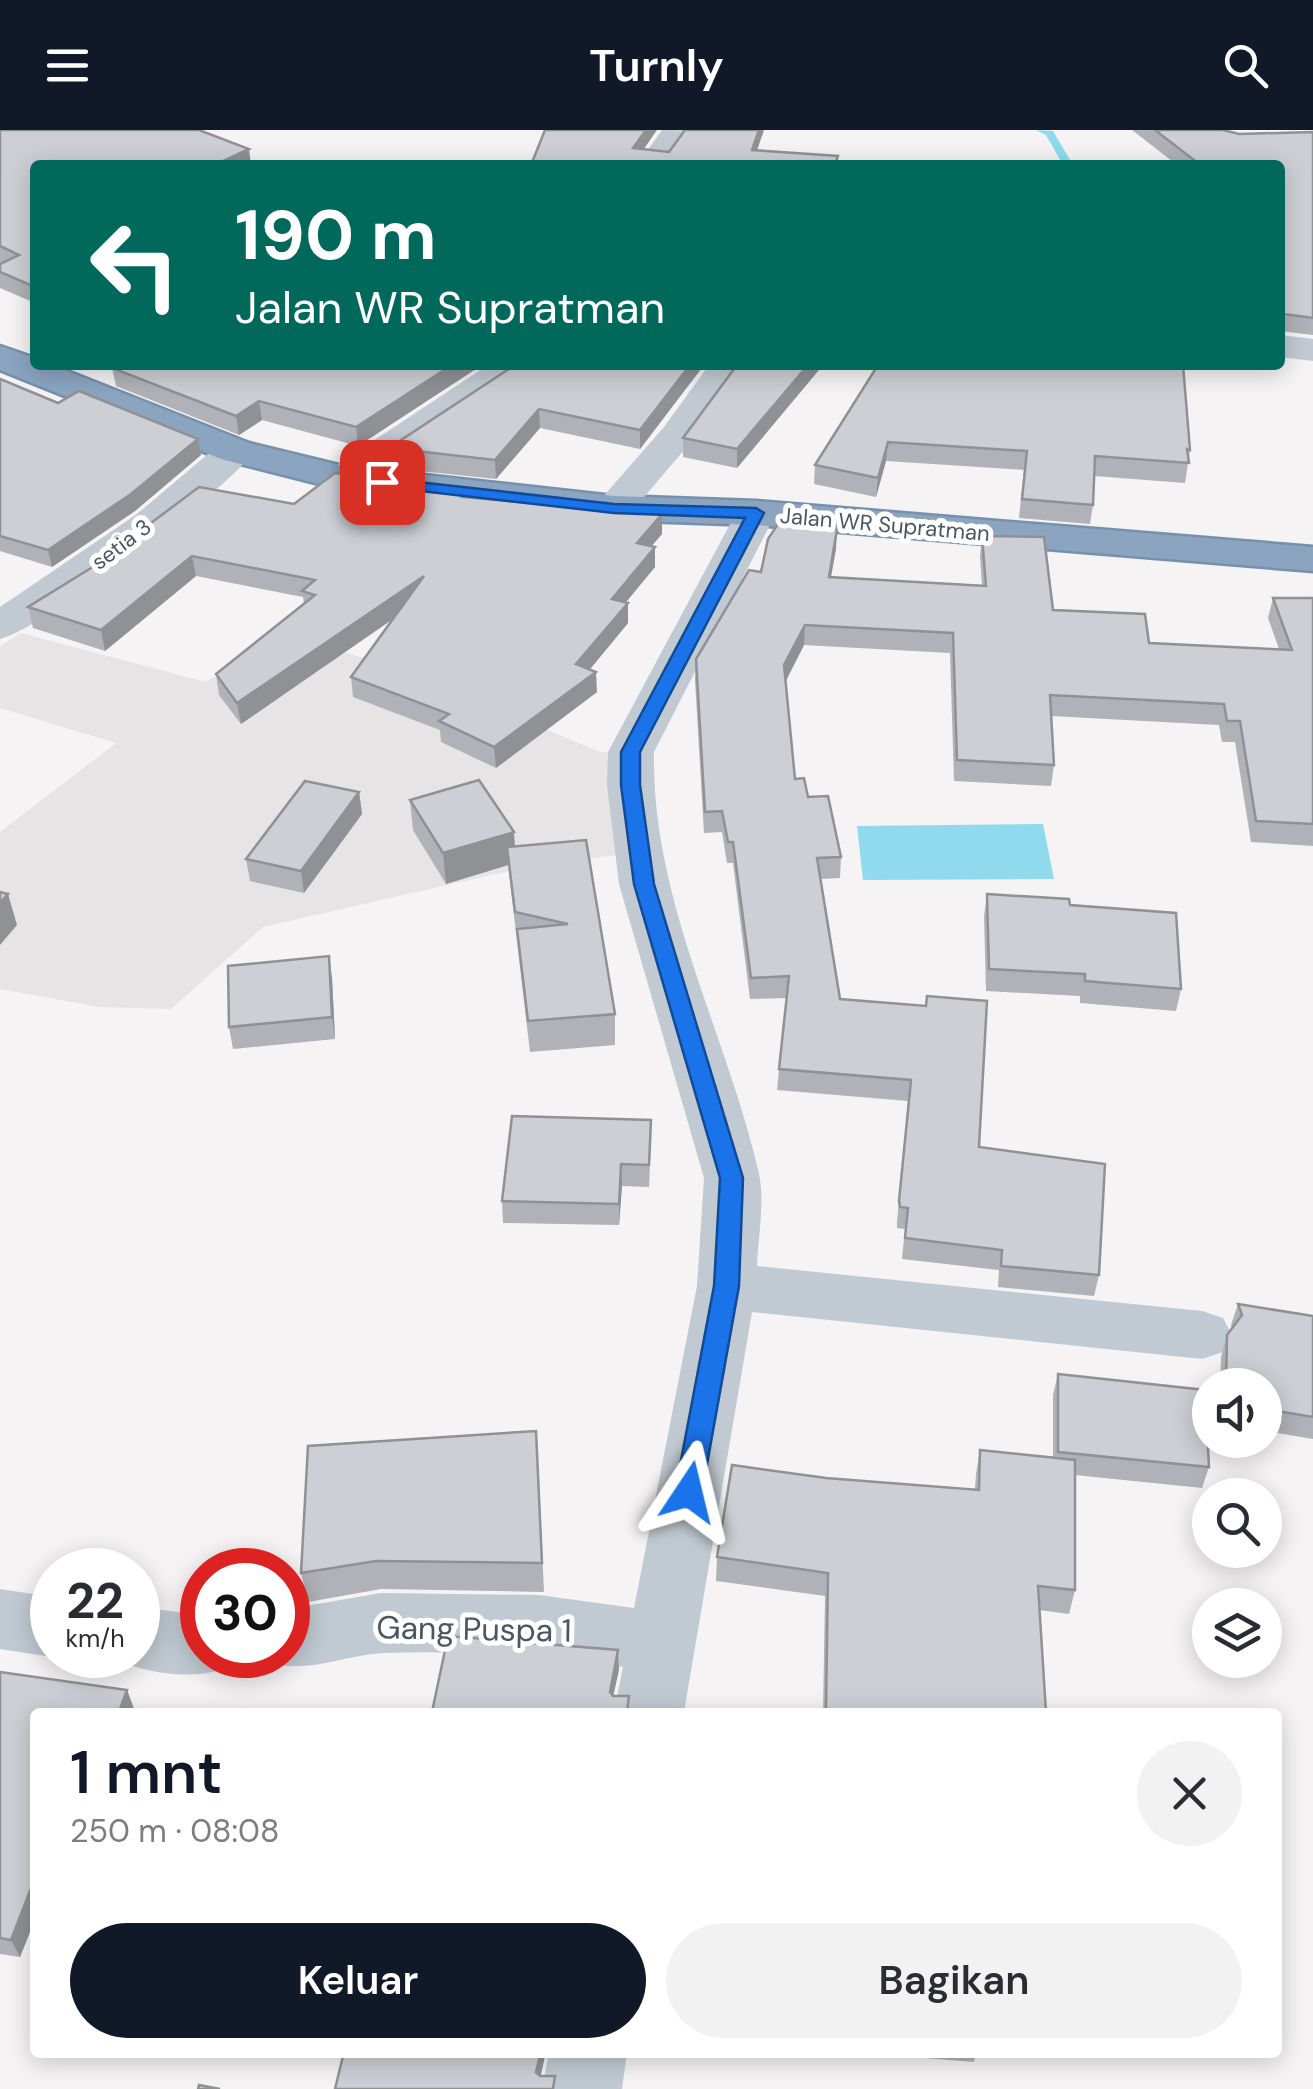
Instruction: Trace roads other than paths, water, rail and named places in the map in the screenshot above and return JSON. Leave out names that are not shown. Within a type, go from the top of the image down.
[{"type":"highway","name":"Jalan WR Supratman","points":[[0,356],[30,368]]},
{"type":"highway","name":"Jalan WR Supratman","points":[[35,370],[235,451],[343,478],[614,508],[756,513],[1313,559]]},
{"type":"street","points":[[656,160],[677,130]]},
{"type":"street","points":[[1285,347],[1313,350]]},
{"type":"street","points":[[343,478],[505,370]]},
{"type":"street","points":[[614,508],[677,435],[722,370]]},
{"type":"street","name":"setia 3","points":[[0,626],[72,581],[196,488],[235,451]]},
{"type":"street","points":[[650,1708],[726,1286],[732,1178],[644,884],[630,785],[630,752],[756,513]]},
{"type":"street","points":[[726,1286],[1202,1334]]},
{"type":"street","points":[[0,1619],[30,1624]]},
{"type":"street","name":"Gang Puspa 1","points":[[310,1635],[381,1623],[539,1625],[661,1642]]},
{"type":"street","points":[[582,2089],[587,2058]]},
{"type":"water","points":[[1043,824],[1054,879],[863,880],[857,826]]},
{"type":"waterway","points":[[1041,130],[1050,133],[1065,160]]}]
